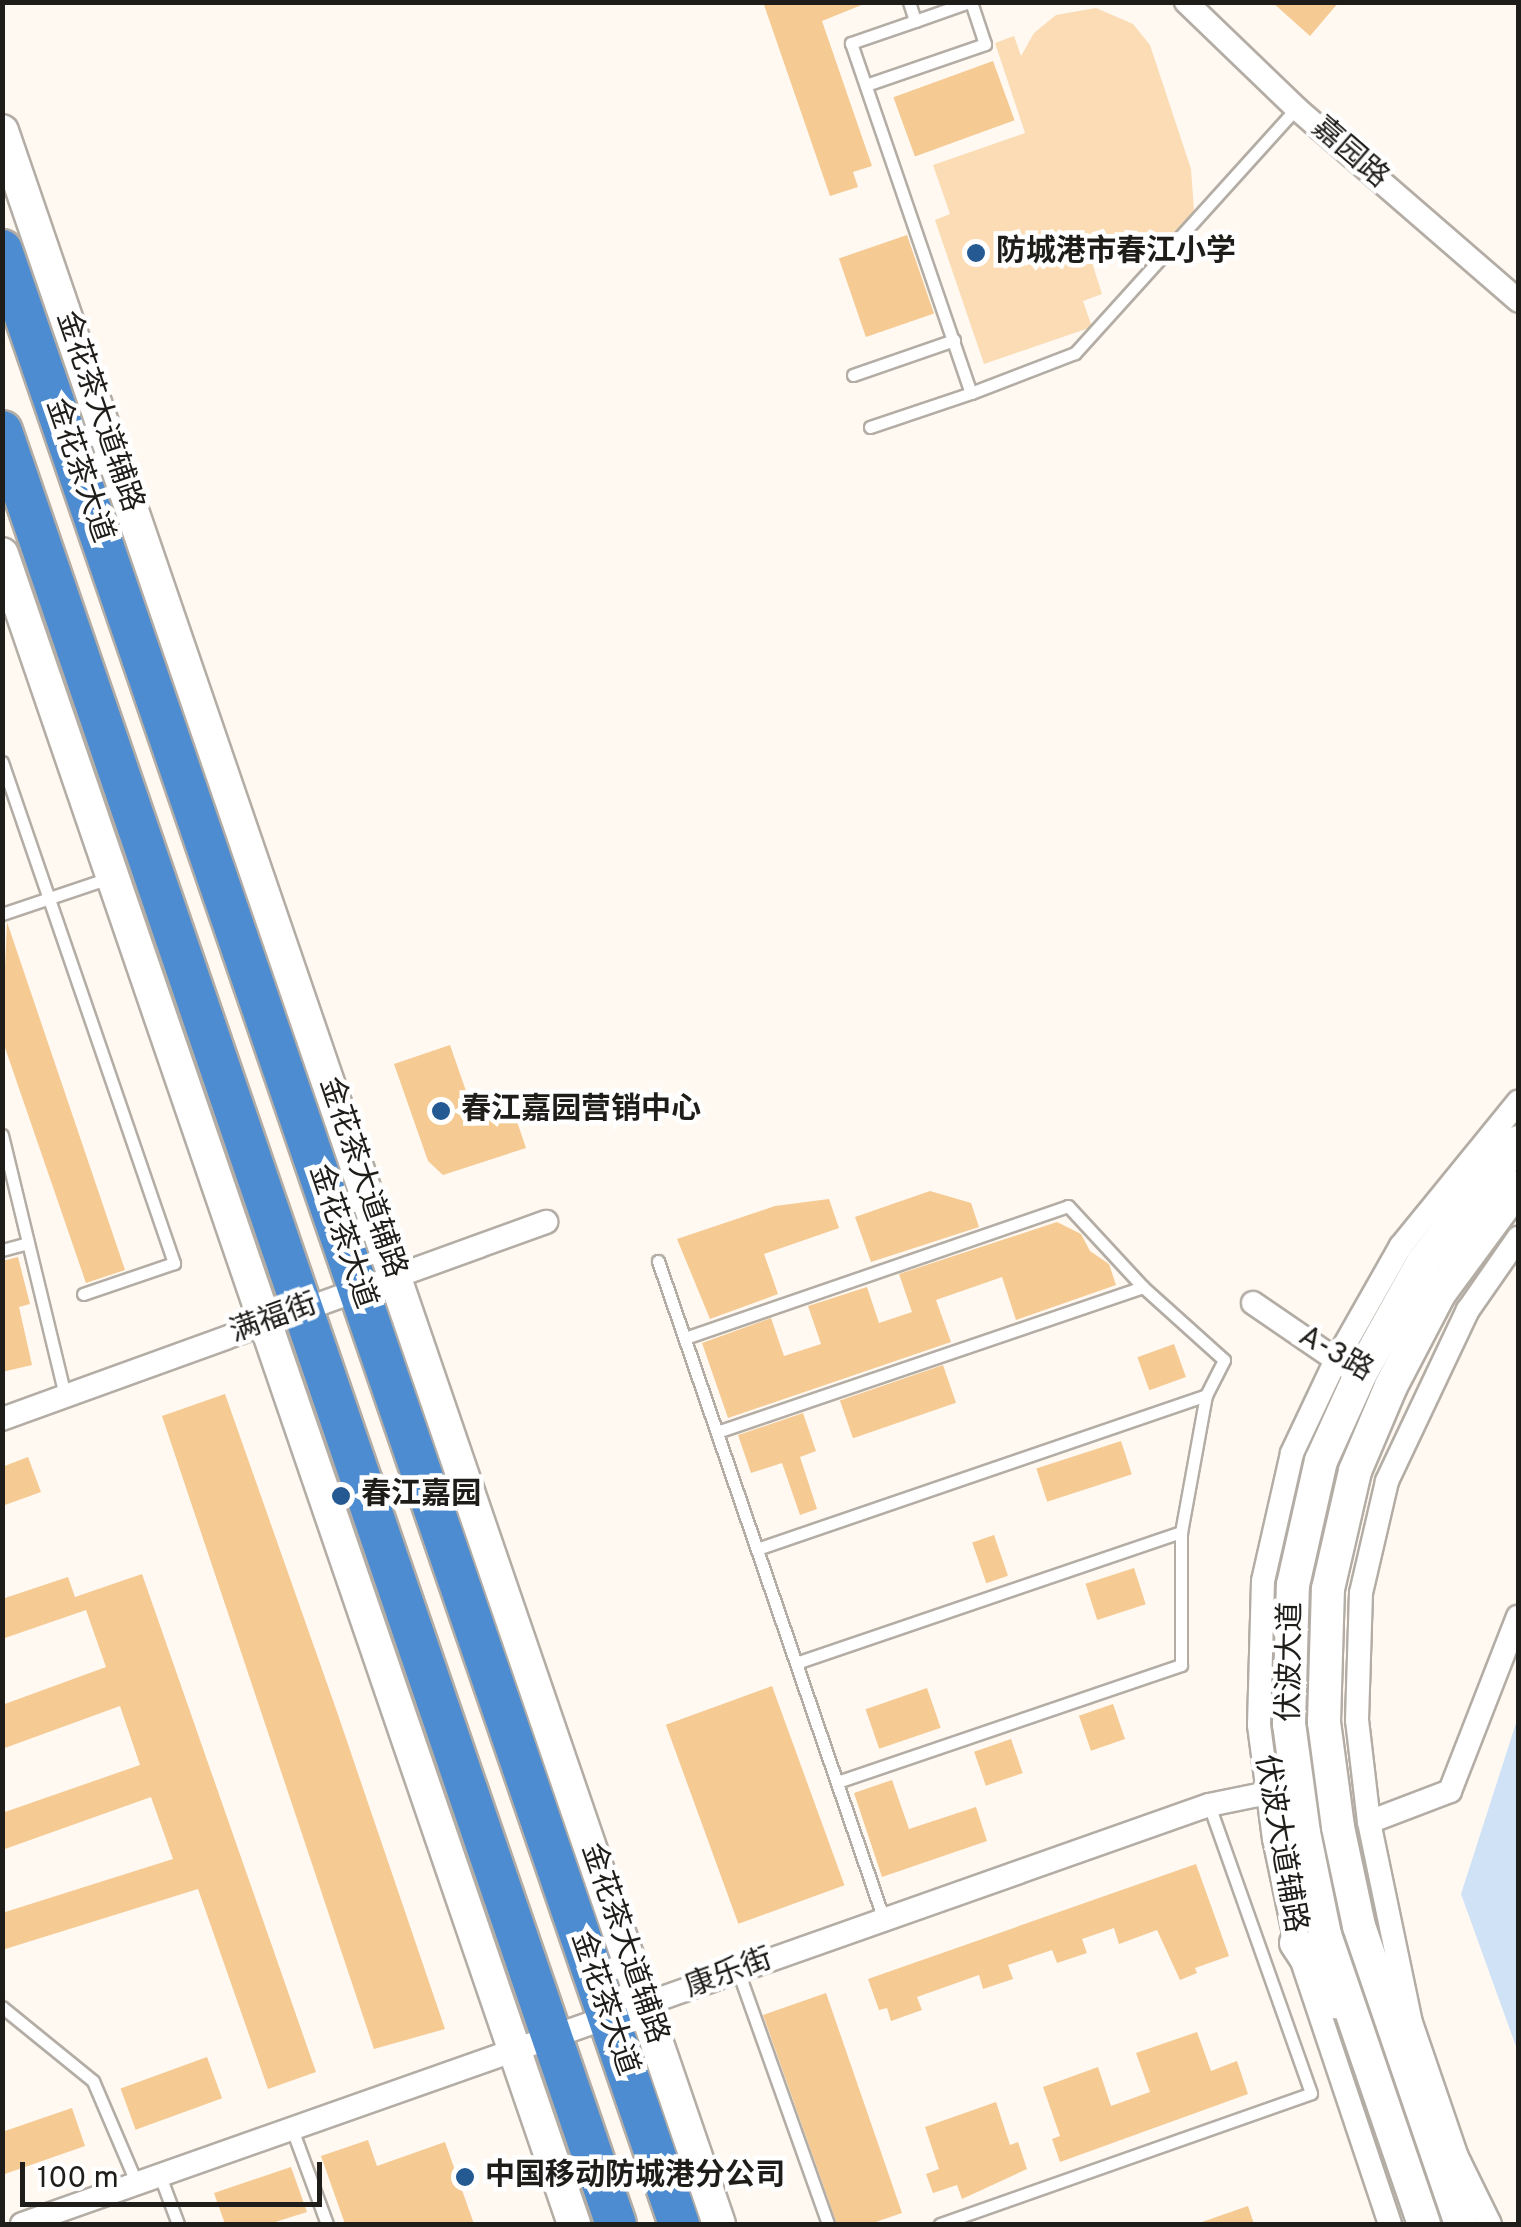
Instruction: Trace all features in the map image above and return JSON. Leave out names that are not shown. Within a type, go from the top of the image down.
[{"type":"highway","name":"金花茶大道","points":[[2,250],[377,1283],[626,2011],[679,2224]]},
{"type":"highway","name":"金花茶大道","points":[[2,431],[284,1316],[552,2037],[616,2224]]},
{"type":"street","name":"嘉园路","points":[[1186,2],[1296,108],[1518,300]]},
{"type":"street","name":"金花茶大道辅路","points":[[2,132],[377,1283]]},
{"type":"street","points":[[2,554],[113,877],[284,1316],[514,2050],[574,2224]]},
{"type":"street","name":"伏波大道辅路","points":[[1390,2224],[1296,1943],[1258,1725],[1263,1582],[1292,1453],[1362,1374],[1401,1246],[1518,1102]]},
{"type":"street","name":"伏波大道","points":[[1424,2224],[1325,1935],[1289,1724],[1294,1585],[1321,1461],[1362,1374],[1423,1262],[1518,1142]]},
{"type":"street","name":"伏波大道","points":[[1461,2224],[1448,2160],[1359,1926],[1324,1722],[1328,1589],[1355,1471],[1362,1374],[1439,1294],[1518,1187]]},
{"type":"street","name":"满福街","points":[[2,1420],[546,1222]]},
{"type":"street","points":[[1490,2224],[1448,2160],[1411,2023],[1369,1822],[1357,1720],[1362,1593],[1387,1481],[1421,1400],[1468,1310],[1518,1238]]},
{"type":"street","name":"A-3路","points":[[1253,1303],[1362,1374],[1421,1400]]},
{"type":"street","points":[[1369,1822],[1450,1791],[1518,1617]]},
{"type":"street","name":"康乐街","points":[[29,2223],[1208,1805],[1268,1793]]},
{"type":"street","points":[[1296,1943],[1361,2040]]},
{"type":"street","name":"金花茶大道辅路","points":[[626,2011],[719,2224]]},
{"type":"street","points":[[1394,2135],[1405,2224]]},
{"type":"lane","points":[[909,2],[915,21]]},
{"type":"lane","points":[[866,85],[985,44],[970,2],[852,43],[866,85],[954,340],[971,393]]},
{"type":"lane","points":[[870,427],[1076,353],[1296,108]]},
{"type":"lane","points":[[853,375],[954,340]]},
{"type":"lane","points":[[2,762],[174,1263],[83,1294]]},
{"type":"lane","points":[[2,914],[113,877]]},
{"type":"lane","points":[[2,1135],[65,1396]]},
{"type":"lane","points":[[685,1338],[1068,1206],[1143,1287],[1224,1360],[1206,1395],[1181,1532],[1181,1665],[837,1782]]},
{"type":"lane","points":[[2,1250],[28,1243]]},
{"type":"lane","points":[[658,1261],[884,1920]]},
{"type":"lane","points":[[717,1432],[1143,1287]]},
{"type":"lane","points":[[757,1548],[1206,1395]]},
{"type":"lane","points":[[796,1663],[1181,1532]]},
{"type":"lane","points":[[940,2224],[1310,2093],[1208,1805]]},
{"type":"lane","points":[[738,1971],[828,2224]]},
{"type":"lane","points":[[2,2007],[93,2081],[137,2184]]},
{"type":"lane","points":[[292,2129],[327,2224]]},
{"type":"lane","points":[[160,2176],[178,2224]]},
{"type":"shaded area","points":[[1096,8],[1133,24],[1150,45],[1191,169],[1194,210],[1163,253],[1151,259],[1125,263],[1089,253],[1102,294],[1083,301],[1092,327],[984,364],[935,220],[950,214],[933,165],[1025,133],[995,43],[1014,36],[1021,56],[1034,33],[1056,15]]},
{"type":"water","points":[[1518,1717],[1518,2052],[1461,1894]]},
{"type":"building","points":[[763,2],[869,2],[822,21],[872,166],[853,172],[858,187],[830,196]]},
{"type":"building","points":[[1272,2],[1339,2],[1310,36]]},
{"type":"building","points":[[993,61],[1015,120],[915,156],[893,97]]},
{"type":"building","points":[[907,235],[934,313],[866,337],[839,258]]},
{"type":"building","points":[[7,922],[125,1270],[86,1283],[2,1039]]},
{"type":"building","name":"春江嘉园营销中心","points":[[450,1045],[475,1117],[511,1104],[526,1148],[443,1175],[428,1161],[394,1064]]},
{"type":"building","points":[[930,1191],[971,1203],[979,1227],[871,1262],[855,1217]]},
{"type":"building","points":[[829,1199],[839,1228],[764,1254],[778,1294],[710,1319],[677,1239],[775,1206]]},
{"type":"building","points":[[1057,1222],[1081,1234],[1090,1251],[1109,1264],[1116,1285],[1016,1320],[1002,1277],[936,1300],[951,1342],[728,1418],[702,1343],[771,1318],[784,1356],[821,1344],[808,1306],[867,1287],[879,1323],[912,1312],[899,1274]]},
{"type":"building","points":[[18,1257],[30,1304],[19,1307],[32,1365],[2,1372],[2,1261]]},
{"type":"building","points":[[1174,1344],[1186,1377],[1149,1390],[1137,1357]]},
{"type":"building","points":[[943,1365],[956,1403],[853,1438],[840,1400]]},
{"type":"building","points":[[225,1394],[445,2029],[374,2049],[162,1416]]},
{"type":"building","points":[[803,1413],[816,1451],[800,1457],[817,1509],[800,1515],[782,1463],[751,1473],[738,1435]]},
{"type":"building","points":[[1121,1441],[1132,1474],[1047,1502],[1036,1469]]},
{"type":"building","points":[[28,1457],[41,1492],[2,1506],[2,1467]]},
{"type":"building","points":[[994,1535],[1008,1576],[986,1583],[972,1542]]},
{"type":"building","points":[[1134,1568],[1146,1604],[1097,1620],[1085,1584]]},
{"type":"building","points":[[142,1574],[316,2072],[268,2089],[198,1889],[2,1950],[2,1913],[173,1859],[151,1797],[2,1850],[2,1813],[140,1765],[120,1706],[2,1749],[2,1705],[106,1667],[86,1610],[2,1639],[2,1599],[68,1577],[75,1597]]},
{"type":"building","points":[[772,1686],[845,1885],[738,1924],[666,1725]]},
{"type":"building","points":[[927,1688],[941,1728],[879,1749],[866,1709]]},
{"type":"building","points":[[1113,1704],[1125,1739],[1091,1751],[1079,1716]]},
{"type":"building","points":[[1011,1739],[1023,1773],[986,1786],[974,1752]]},
{"type":"building","points":[[892,1780],[909,1829],[976,1807],[987,1841],[882,1877],[854,1793]]},
{"type":"building","points":[[1196,1864],[1229,1956],[1195,1968],[1197,1973],[1180,1980],[1157,1930],[1119,1944],[1114,1928],[1082,1939],[1087,1953],[1057,1963],[1052,1950],[1008,1965],[1013,1979],[983,1989],[979,1975],[917,1997],[922,2010],[891,2021],[887,2008],[879,2010],[868,1979]]},
{"type":"building","points":[[826,1993],[902,2213],[870,2224],[837,2224],[763,2015]]},
{"type":"building","points":[[1197,2032],[1211,2071],[1237,2061],[1248,2094],[1060,2162],[1052,2139],[1060,2136],[1043,2087],[1098,2067],[1111,2106],[1150,2092],[1136,2053]]},
{"type":"building","points":[[207,2057],[222,2098],[136,2130],[121,2088]]},
{"type":"building","points":[[996,2102],[1010,2145],[1018,2142],[1027,2169],[962,2199],[957,2185],[933,2193],[926,2174],[939,2169],[925,2127]]},
{"type":"building","points":[[72,2108],[85,2146],[2,2175],[2,2132]]},
{"type":"building","points":[[368,2140],[377,2166],[445,2142],[474,2224],[345,2224],[321,2156]]},
{"type":"building","points":[[291,2167],[307,2212],[269,2224],[225,2224],[214,2193]]},
{"type":"building","points":[[1248,2206],[1254,2224],[1202,2224],[1202,2222]]},
{"type":"place","name":"防城港市春江小学","points":[[976,253]]},
{"type":"place","name":"春江嘉园营销中心","points":[[441,1111]]},
{"type":"place","name":"春江嘉园","points":[[341,1496]]},
{"type":"place","name":"中国移动防城港分公司","points":[[465,2177]]}]
